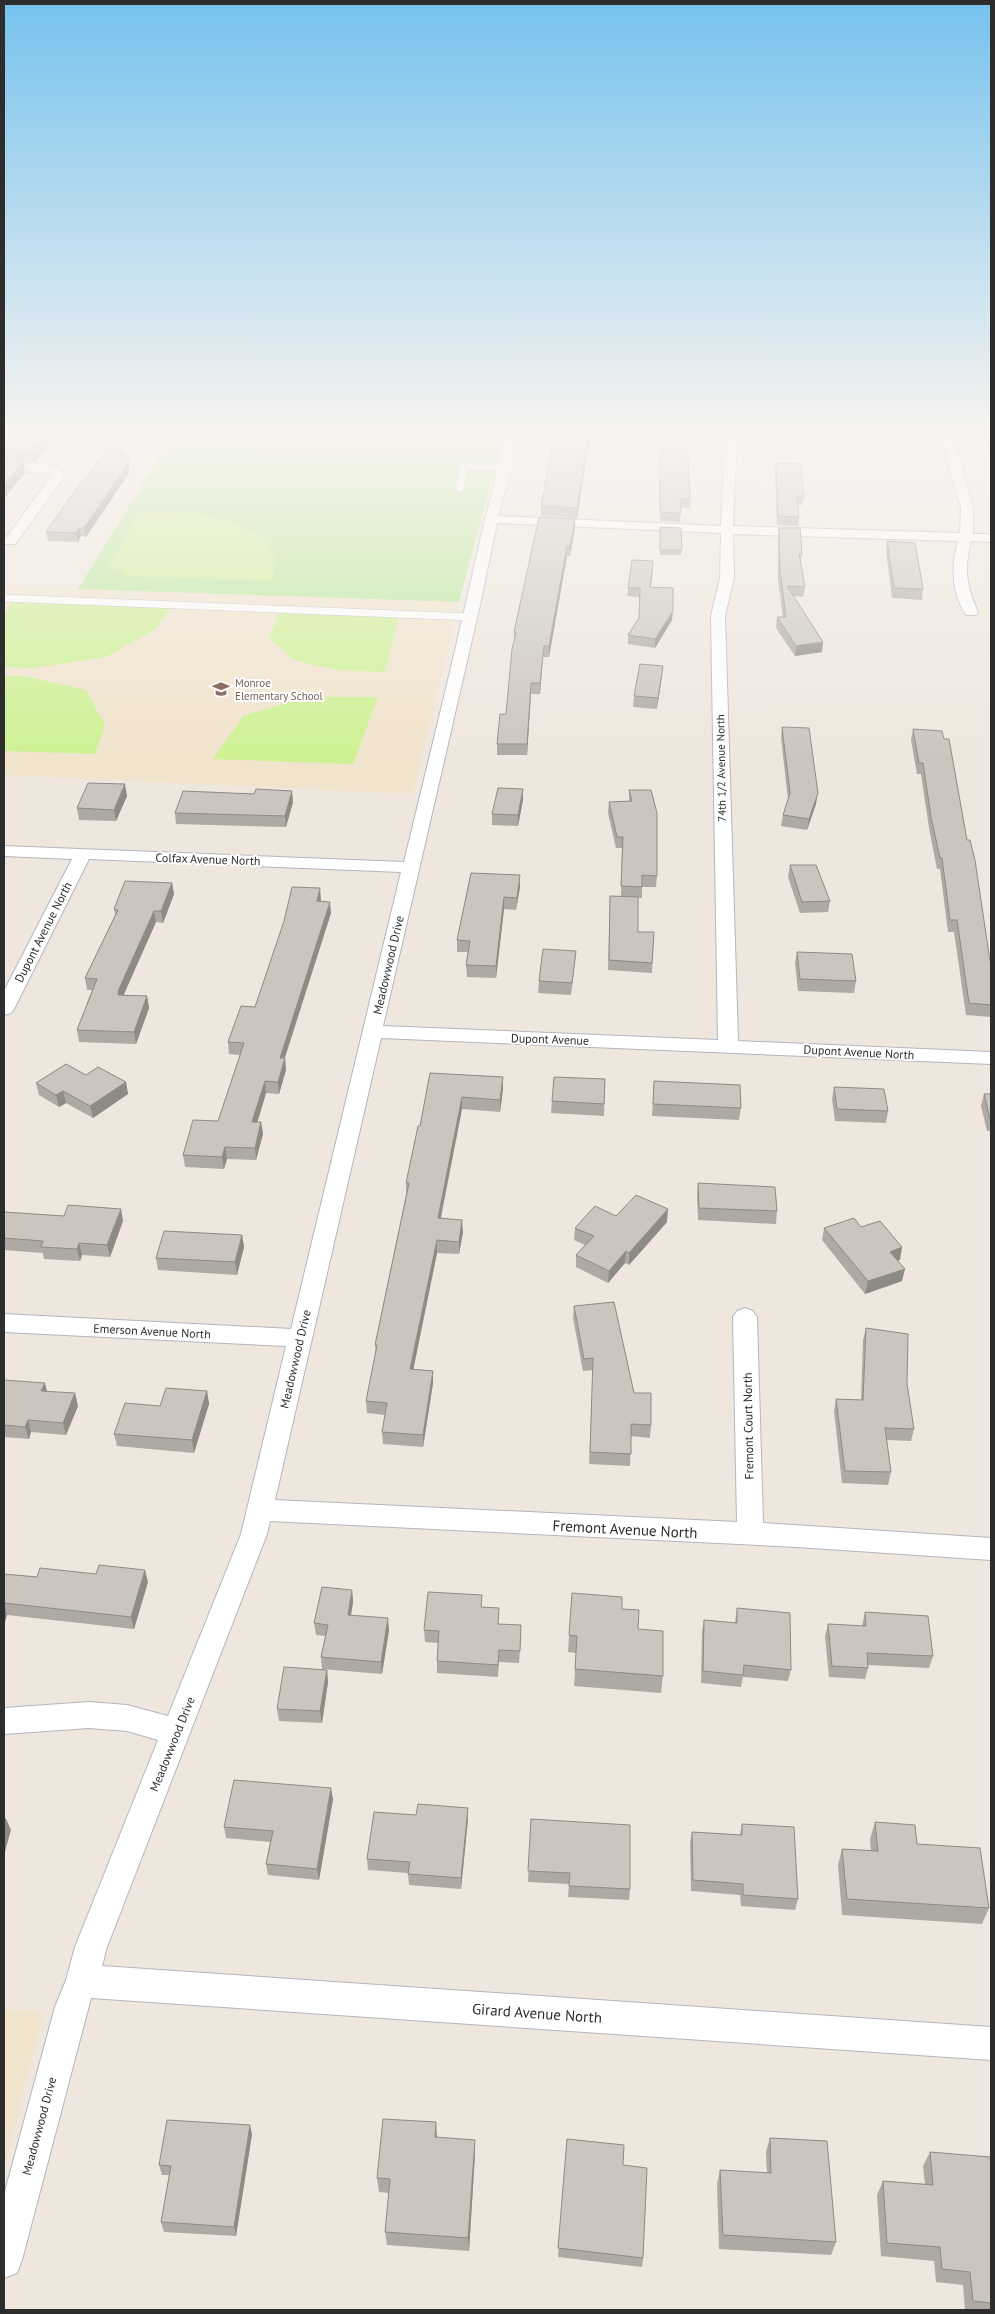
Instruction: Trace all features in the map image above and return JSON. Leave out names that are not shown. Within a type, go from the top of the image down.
[{"type":"street","name":"Meadowwood Drive","points":[[4,2260],[71,2007],[82,1981],[91,1947],[178,1732],[251,1543],[486,543]]},
{"type":"street","name":"74th 1/2 Avenue North","points":[[728,543],[727,578],[718,616],[728,1046]]},
{"type":"street","points":[[964,543],[960,559],[960,589],[971,612]]},
{"type":"street","name":"Colfax Avenue North","points":[[4,851],[411,866]]},
{"type":"street","name":"Dupont Avenue North","points":[[4,1009],[83,854]]},
{"type":"street","name":"Dupont Avenue","points":[[372,1032],[728,1046]]},
{"type":"street","name":"Dupont Avenue North","points":[[728,1046],[991,1058]]},
{"type":"street","name":"Fremont Court North","points":[[745,1317],[750,1535]]},
{"type":"street","name":"Emerson Avenue North","points":[[4,1323],[300,1338]]},
{"type":"street","name":"Fremont Avenue North","points":[[259,1510],[991,1549]]},
{"type":"street","points":[[4,1721],[89,1715],[127,1718],[178,1732]]},
{"type":"street","name":"Girard Avenue North","points":[[82,1981],[991,2044]]},
{"type":"lane","points":[[4,598],[470,617]]},
{"type":"shaded area","name":"Monroe Elementary School","points":[[4,586],[459,602],[413,794],[4,775]]},
{"type":"shaded area","points":[[4,2009],[44,2012],[4,2166]]},
{"type":"green space","points":[[106,543],[475,543],[459,602],[78,589]]},
{"type":"green space","points":[[122,543],[267,543],[276,561],[271,581],[129,576],[109,565]]},
{"type":"green space","points":[[11,603],[173,604],[156,629],[106,657],[33,668],[4,667],[4,615]]},
{"type":"green space","points":[[279,612],[399,614],[385,672],[337,670],[294,660],[269,638]]},
{"type":"green space","points":[[4,676],[24,676],[86,690],[105,725],[95,754],[4,751]]},
{"type":"green space","points":[[308,697],[378,697],[353,764],[213,759],[244,715]]},
{"type":"building","points":[[533,543],[571,543],[570,547],[567,546],[549,646],[544,646],[540,683],[531,683],[527,744],[497,744],[500,714],[506,714],[512,649],[516,632],[514,632]]},
{"type":"building","points":[[660,543],[682,543],[682,550],[660,550]]},
{"type":"building","points":[[779,543],[801,543],[802,554],[799,554],[805,587],[787,586],[823,642],[796,646],[777,617],[786,617],[780,570]]},
{"type":"building","points":[[887,543],[915,543],[923,589],[894,588]]},
{"type":"building","points":[[632,560],[653,561],[650,587],[673,588],[673,611],[655,639],[628,635],[639,618],[640,588],[628,588]]},
{"type":"building","points":[[640,664],[663,666],[658,698],[634,696]]},
{"type":"building","points":[[782,727],[809,728],[818,793],[809,819],[783,815],[790,793]]},
{"type":"building","points":[[913,729],[942,731],[944,739],[949,739],[967,840],[970,840],[975,860],[991,961],[991,1005],[969,1003],[957,920],[950,920],[942,858],[940,858],[931,817],[923,763],[919,763]]},
{"type":"building","points":[[88,783],[125,784],[114,810],[77,808]]},
{"type":"building","points":[[498,788],[523,789],[518,815],[492,814]]},
{"type":"building","points":[[256,789],[292,791],[285,816],[175,813],[183,791],[254,794]]},
{"type":"building","points":[[629,790],[651,790],[657,813],[657,876],[642,875],[642,887],[621,886],[623,837],[617,837],[609,802],[632,801]]},
{"type":"building","points":[[790,865],[816,865],[830,901],[802,902]]},
{"type":"building","points":[[471,873],[520,875],[517,898],[504,897],[496,966],[466,965],[470,941],[457,940]]},
{"type":"building","points":[[125,881],[172,883],[161,911],[154,911],[118,995],[147,996],[134,1032],[77,1030],[97,979],[85,978],[118,910],[114,909]]},
{"type":"building","points":[[292,887],[320,888],[317,901],[330,902],[280,1058],[285,1058],[278,1082],[265,1081],[252,1122],[261,1122],[255,1148],[225,1147],[222,1157],[183,1155],[193,1120],[218,1121],[244,1043],[228,1042],[241,1006],[255,1007],[284,921]]},
{"type":"building","points":[[610,896],[638,897],[638,932],[654,932],[652,963],[609,960]]},
{"type":"building","points":[[543,949],[576,951],[572,983],[539,981]]},
{"type":"building","points":[[797,952],[852,954],[856,981],[800,979]]},
{"type":"building","points":[[66,1064],[86,1075],[98,1067],[126,1082],[90,1106],[63,1091],[56,1095],[36,1083]]},
{"type":"building","points":[[430,1073],[503,1077],[500,1100],[462,1097],[438,1218],[462,1220],[459,1242],[437,1240],[410,1369],[433,1371],[423,1435],[382,1432],[387,1403],[366,1401],[377,1345],[375,1345],[409,1183],[406,1183],[418,1126],[420,1126]]},
{"type":"building","points":[[554,1077],[605,1079],[604,1104],[552,1101]]},
{"type":"building","points":[[654,1081],[740,1085],[741,1108],[653,1104]]},
{"type":"building","points":[[834,1087],[884,1089],[888,1111],[837,1109]]},
{"type":"building","points":[[984,1094],[991,1094],[991,1119],[990,1119]]},
{"type":"building","points":[[698,1183],[775,1187],[777,1211],[699,1208]]},
{"type":"building","points":[[636,1195],[668,1209],[629,1253],[626,1251],[609,1271],[576,1255],[594,1236],[575,1228],[595,1206],[616,1216]]},
{"type":"building","points":[[68,1205],[121,1209],[107,1245],[79,1243],[77,1249],[41,1247],[43,1241],[4,1238],[4,1212],[64,1216]]},
{"type":"building","points":[[854,1218],[861,1227],[880,1221],[902,1247],[890,1252],[905,1269],[868,1281],[824,1228]]},
{"type":"building","points":[[164,1231],[242,1235],[235,1262],[156,1258]]},
{"type":"building","points":[[614,1302],[634,1393],[651,1393],[651,1425],[631,1424],[631,1454],[590,1452],[593,1358],[584,1359],[574,1306]]},
{"type":"building","points":[[866,1328],[908,1334],[907,1384],[914,1429],[885,1428],[891,1472],[845,1471],[836,1399],[863,1400]]},
{"type":"building","points":[[4,1380],[45,1383],[41,1391],[75,1393],[63,1423],[28,1420],[25,1427],[4,1425]]},
{"type":"building","points":[[166,1388],[207,1391],[192,1440],[114,1434],[125,1403],[160,1406]]},
{"type":"building","points":[[99,1565],[145,1570],[131,1617],[4,1603],[4,1574],[37,1577],[40,1568],[96,1574]]},
{"type":"building","points":[[322,1587],[352,1590],[348,1615],[388,1618],[381,1662],[321,1657],[328,1625],[314,1623]]},
{"type":"building","points":[[428,1592],[482,1595],[481,1607],[499,1608],[498,1624],[521,1625],[520,1651],[499,1650],[498,1665],[437,1661],[439,1631],[424,1630]]},
{"type":"building","points":[[572,1593],[622,1597],[622,1609],[639,1610],[638,1629],[663,1631],[663,1676],[575,1669],[577,1636],[569,1635]]},
{"type":"building","points":[[737,1608],[790,1613],[791,1670],[744,1665],[743,1675],[703,1671],[704,1620],[737,1623]]},
{"type":"building","points":[[865,1612],[928,1616],[933,1656],[867,1653],[868,1668],[832,1666],[828,1624],[866,1626]]},
{"type":"building","points":[[284,1667],[327,1670],[320,1711],[277,1709]]},
{"type":"building","points":[[234,1780],[331,1788],[317,1869],[266,1864],[273,1831],[224,1827]]},
{"type":"building","points":[[418,1804],[468,1808],[461,1878],[408,1874],[410,1862],[367,1859],[374,1812],[416,1815]]},
{"type":"building","points":[[531,1819],[630,1825],[630,1889],[569,1886],[570,1873],[528,1871]]},
{"type":"building","points":[[875,1822],[915,1825],[917,1844],[980,1848],[989,1908],[847,1899],[842,1849],[878,1851]]},
{"type":"building","points":[[742,1824],[794,1827],[798,1899],[743,1895],[743,1884],[693,1880],[692,1832],[742,1835]]},
{"type":"building","points":[[383,2119],[436,2122],[435,2137],[475,2140],[468,2238],[385,2232],[390,2179],[377,2178]]},
{"type":"building","points":[[167,2120],[250,2125],[234,2227],[161,2222],[171,2166],[159,2165]]},
{"type":"building","points":[[770,2138],[827,2141],[836,2242],[723,2235],[720,2170],[771,2173]]},
{"type":"building","points":[[567,2139],[624,2145],[623,2165],[647,2168],[643,2258],[558,2248]]},
{"type":"building","points":[[930,2152],[990,2157],[991,2303],[973,2301],[970,2272],[942,2269],[940,2247],[887,2243],[883,2181],[933,2185]]},
{"type":"place","name":"Monroe Elementary School","points":[[221,689]]}]
